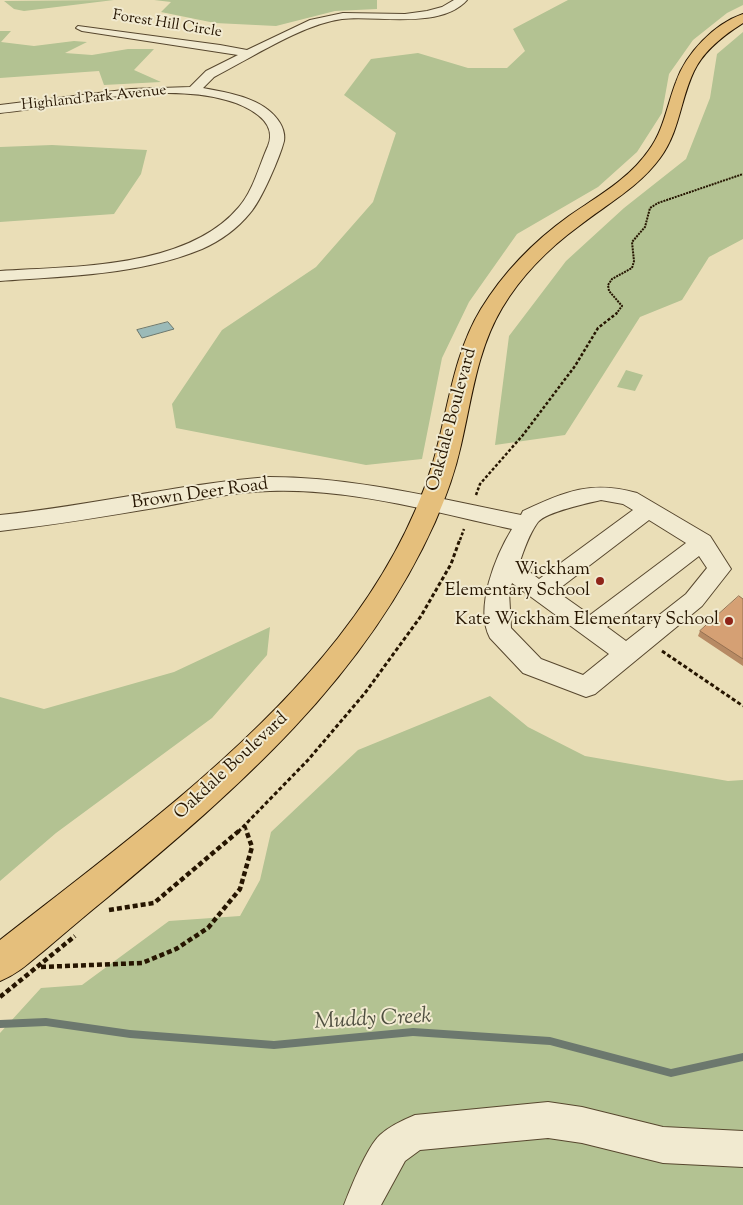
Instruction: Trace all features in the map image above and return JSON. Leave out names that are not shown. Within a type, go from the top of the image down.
[{"type":"main road","name":"Oakdale Boulevard","points":[[20,957],[242,762],[293,710],[336,661],[371,613],[399,568],[430,505],[444,466],[464,373],[473,344],[490,311],[515,276],[542,247],[577,219],[610,197],[643,168],[664,140],[676,112],[685,75],[694,60],[708,42],[743,18]]},
{"type":"street","points":[[193,91],[210,74],[314,21],[343,16],[427,14],[446,9],[462,0]]},
{"type":"street","name":"Forest Hill Circle","points":[[82,28],[220,48],[248,54]]},
{"type":"street","name":"Highland Park Avenue","points":[[0,110],[140,92],[193,91],[224,96],[252,105],[270,117],[275,125],[277,141],[250,202],[234,222],[192,246],[150,260],[109,267],[0,276]]},
{"type":"street","name":"Brown Deer Road","points":[[0,523],[58,517],[233,487],[304,484],[339,487],[527,524]]},
{"type":"street","points":[[601,493],[629,498],[648,510],[702,542],[719,569],[694,600],[586,687],[532,666],[499,631],[497,592],[516,541],[531,516],[568,499],[601,493]]},
{"type":"street","points":[[539,591],[648,510]]},
{"type":"street","points":[[589,628],[702,542]]},
{"type":"street","points":[[506,567],[627,654]]},
{"type":"street","points":[[362,1205],[378,1171],[392,1148],[415,1134],[548,1120],[582,1125],[663,1145],[743,1149]]},
{"type":"path","points":[[104,911],[154,903],[244,826],[308,760],[365,693],[420,616],[450,564],[480,484],[522,435],[575,366],[598,328],[614,316],[622,306],[610,291],[608,285],[612,280],[632,268],[634,261],[632,242],[641,236],[646,228],[650,208],[692,190],[743,174]]},
{"type":"path","points":[[662,650],[743,706]]},
{"type":"path","points":[[20,957],[142,963],[176,949],[208,928],[240,889],[252,848],[244,826]]},
{"type":"path","points":[[0,997],[75,936]]},
{"type":"green space","points":[[114,0],[24,11],[14,9],[4,1]]},
{"type":"green space","points":[[154,0],[377,0],[377,9],[335,11],[276,26],[215,23],[161,12],[171,2]]},
{"type":"green space","points":[[568,0],[743,0],[743,5],[727,13],[693,40],[669,74],[662,113],[637,152],[598,187],[517,234],[469,302],[442,358],[422,459],[366,465],[176,428],[172,404],[222,330],[316,267],[373,202],[396,133],[344,95],[371,59],[418,53],[468,68],[507,68],[525,51],[513,29]]},
{"type":"green space","points":[[0,31],[11,31],[1,42],[34,46],[74,41],[87,42],[65,53],[92,55],[128,49],[154,49],[134,70],[161,82],[104,85],[99,71],[0,78]]},
{"type":"green space","points":[[743,32],[743,239],[709,257],[682,300],[640,317],[565,435],[495,445],[509,336],[566,261],[624,208],[686,159],[710,98],[717,54]]},
{"type":"green space","points":[[52,145],[147,150],[141,174],[114,214],[0,222],[0,147]]},
{"type":"green space","points":[[626,370],[643,375],[635,391],[617,387]]},
{"type":"green space","points":[[270,627],[267,655],[212,718],[56,833],[0,881],[0,697],[44,709],[174,672]]},
{"type":"green space","points":[[490,696],[528,727],[585,756],[728,781],[743,780],[743,1205],[0,1205],[0,1033],[41,988],[82,985],[169,921],[240,916],[260,880],[271,832],[358,750]]},
{"type":"water","points":[[168,322],[174,329],[142,338],[137,330]]},
{"type":"building","name":"Kate Wickham Elementary School","points":[[739,596],[743,599],[743,659],[700,631]]},
{"type":"waterway","name":"Muddy Creek","points":[[0,1024],[46,1022],[130,1034],[274,1045],[413,1032],[550,1041],[671,1073],[743,1057]]},
{"type":"place","name":"Wickham Elementary School","points":[[600,581]]},
{"type":"place","name":"Kate Wickham Elementary School","points":[[729,621]]}]
